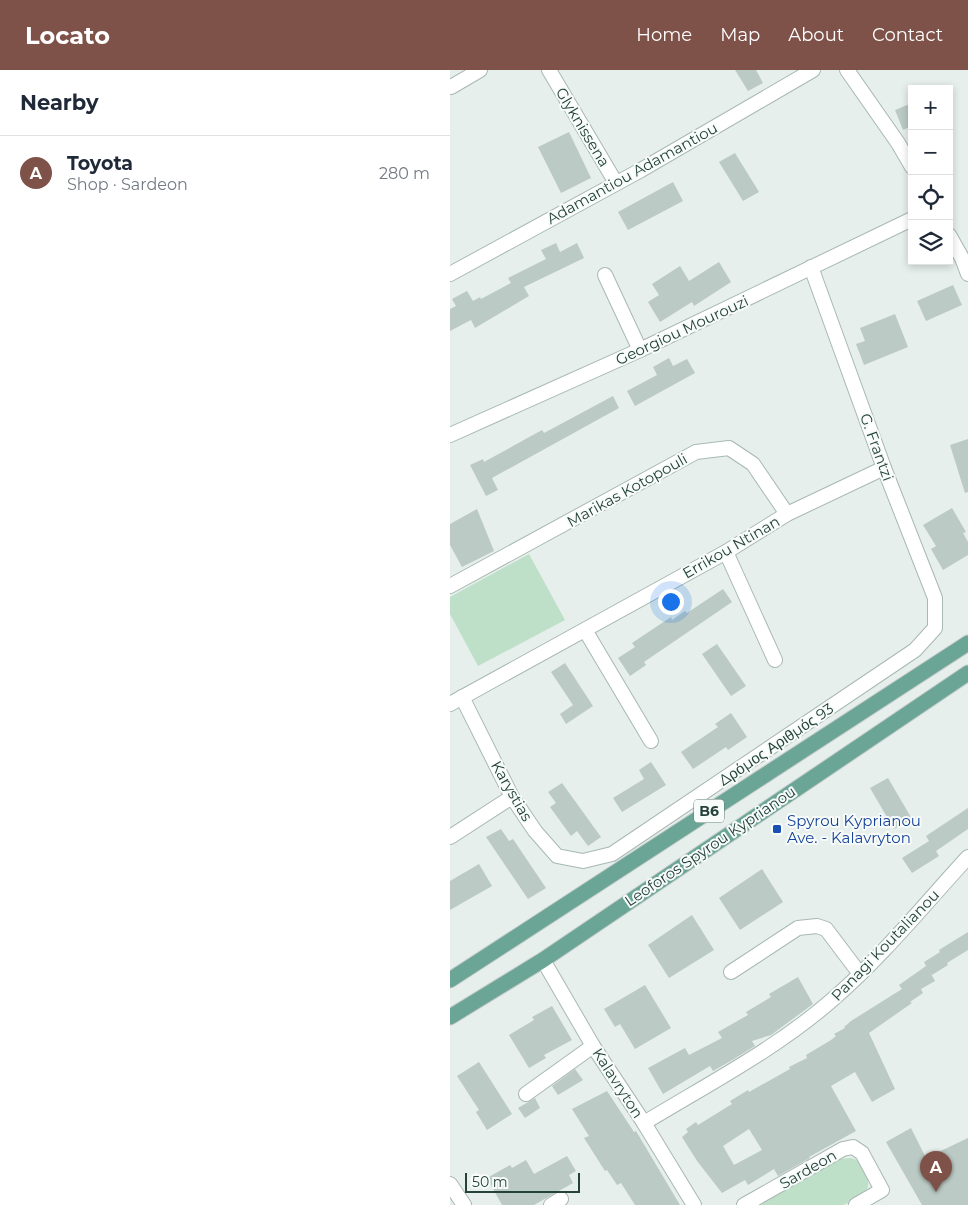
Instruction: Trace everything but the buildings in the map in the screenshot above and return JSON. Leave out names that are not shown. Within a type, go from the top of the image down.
[{"type":"main road","name":"Leoforos Spyrou Kyprianou","points":[[450,980],[968,643]]},
{"type":"main road","name":"Leoforos Spyrou Kyprianou","points":[[450,1017],[542,960],[968,672]]},
{"type":"street","points":[[451,87],[480,70]]},
{"type":"street","name":"Glyknissena","points":[[549,70],[616,184]]},
{"type":"street","name":"Adamantiou Adamantiou","points":[[450,274],[616,184],[813,70]]},
{"type":"street","points":[[847,70],[898,142],[908,160]]},
{"type":"street","name":"Georgiou Mourouzi","points":[[450,435],[640,350],[910,220]]},
{"type":"street","points":[[953,242],[968,274]]},
{"type":"street","name":"G. Frantzi","points":[[811,268],[884,468],[935,598],[935,628]]},
{"type":"street","points":[[604,275],[640,350]]},
{"type":"street","name":"Marikas Kotopouli","points":[[450,586],[696,452],[729,448],[753,464],[787,514]]},
{"type":"street","name":"Errikou Ntinan","points":[[456,700],[726,552],[787,514],[884,468]]},
{"type":"street","points":[[726,552],[775,660]]},
{"type":"street","name":"Δρόμος Αριθμός 93","points":[[583,861],[612,854],[915,650],[935,628]]},
{"type":"street","points":[[585,630],[651,741]]},
{"type":"street","name":"Karystias","points":[[456,700],[512,797],[535,831],[557,856],[583,861]]},
{"type":"street","points":[[450,837],[512,797]]},
{"type":"street","name":"Panagi Koutalianou","points":[[644,1123],[782,1039],[831,1001],[900,934],[968,857]]},
{"type":"street","points":[[731,972],[798,928],[817,926],[826,929],[860,974]]},
{"type":"street","name":"Kalavryton","points":[[542,960],[593,1046],[644,1123],[694,1205]]},
{"type":"street","points":[[526,1094],[593,1046]]},
{"type":"street","name":"Sardeon","points":[[744,1205],[843,1149],[853,1148],[862,1153],[882,1190],[856,1205]]},
{"type":"green space","points":[[529,554],[565,620],[478,666],[450,614],[450,597]]},
{"type":"green space","points":[[850,1158],[859,1162],[862,1166],[868,1182],[866,1191],[852,1201],[843,1205],[759,1205],[841,1159]]},
{"type":"place","name":"Spyrou Kyprianou Ave. - Kalavryton","points":[[777,829]]},
{"type":"place","name":"Toyota","points":[[936,1192]]}]
